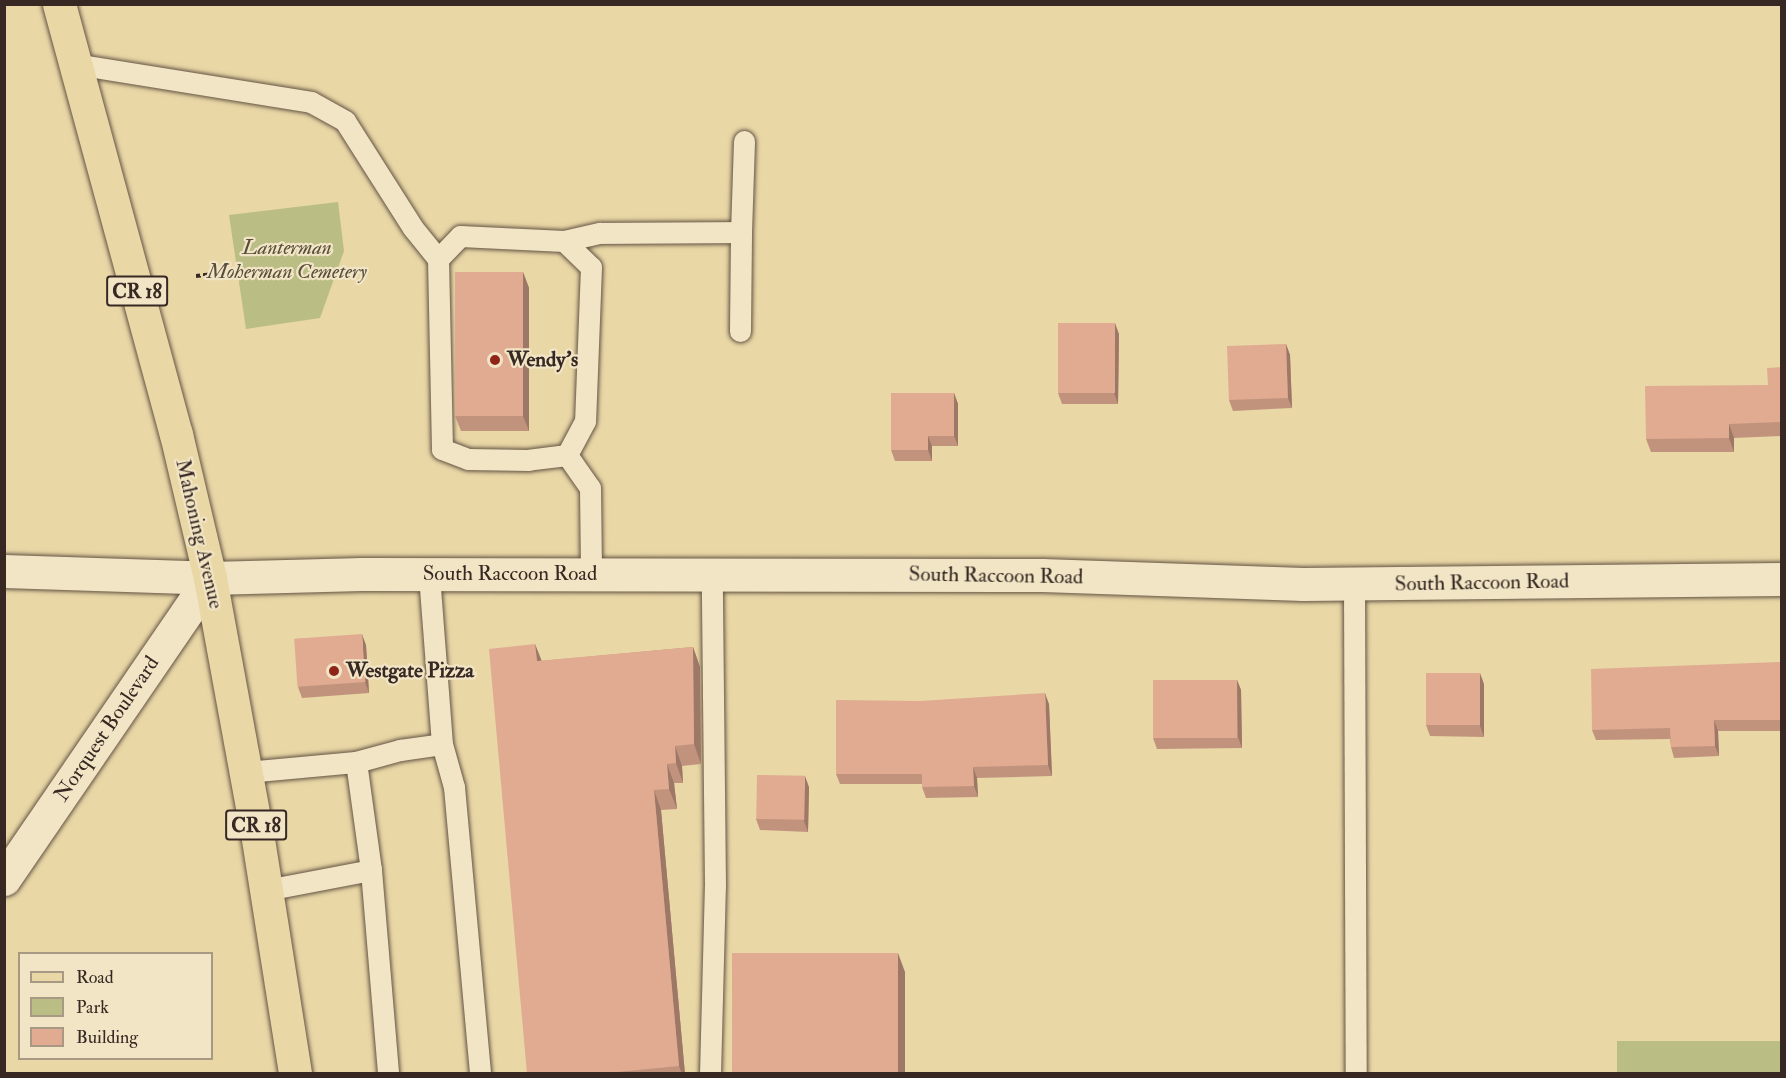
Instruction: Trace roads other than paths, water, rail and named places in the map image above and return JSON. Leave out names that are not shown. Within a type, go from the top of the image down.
[{"type":"main road","name":"Mahoning Avenue","points":[[59,4],[176,434],[210,579],[246,772],[295,1074]]},
{"type":"street","name":"South Raccoon Road","points":[[4,571],[210,579],[429,574],[1042,575],[1354,584],[1782,579]]},
{"type":"street","name":"Norquest Boulevard","points":[[4,879],[210,579]]},
{"type":"lane","points":[[75,64],[311,102],[345,121],[413,228],[438,259],[442,449],[468,459],[529,460],[567,455]]},
{"type":"lane","points":[[740,331],[744,141]]},
{"type":"lane","points":[[438,259],[460,236],[564,242],[600,233],[741,232]]},
{"type":"lane","points":[[564,242],[591,267],[585,421],[567,455]]},
{"type":"lane","points":[[567,455],[590,488],[591,574]]},
{"type":"lane","points":[[429,574],[442,744],[454,787],[480,1074]]},
{"type":"lane","points":[[710,1074],[715,886],[712,574]]},
{"type":"lane","points":[[1354,584],[1356,1074]]},
{"type":"lane","points":[[246,772],[356,762],[399,750],[442,744]]},
{"type":"lane","points":[[356,762],[371,870],[388,1074]]},
{"type":"lane","points":[[266,890],[371,870]]},
{"type":"place","name":"Wendy's","points":[[495,360]]},
{"type":"place","name":"Westgate Pizza","points":[[334,671]]},
{"type":"park label","name":"Lanterman Moherman Cemetery","points":[[287,260]]}]
